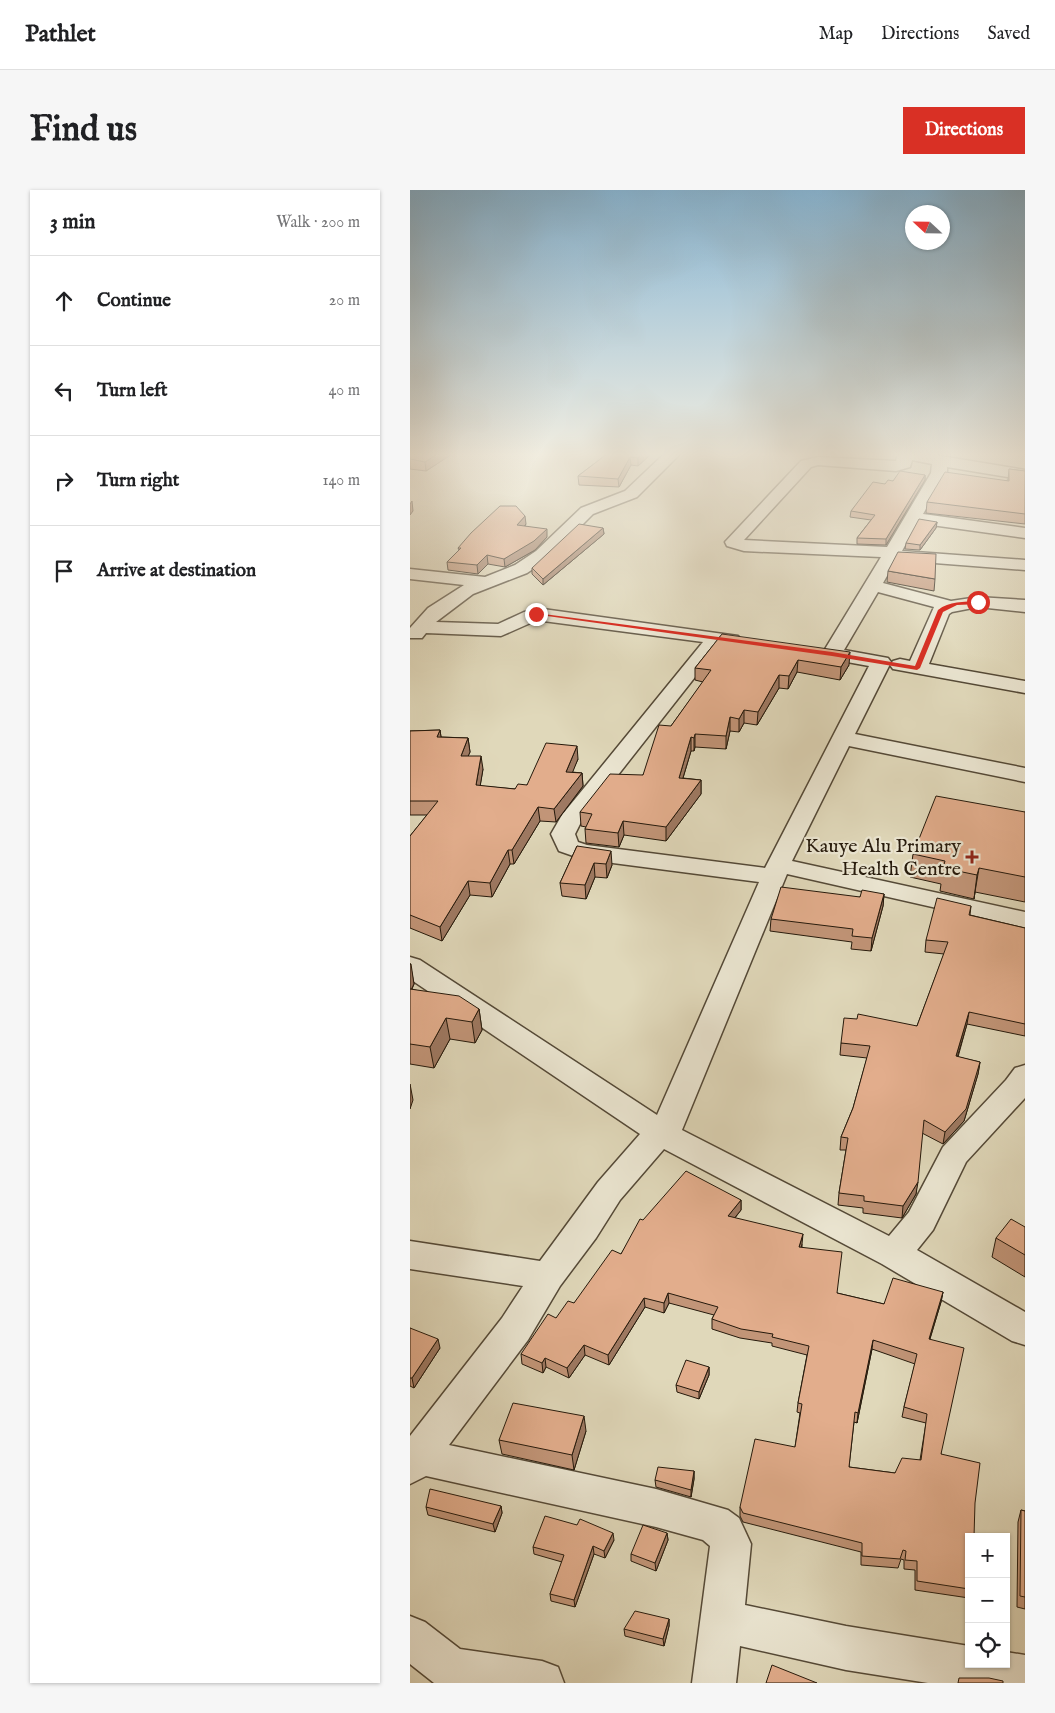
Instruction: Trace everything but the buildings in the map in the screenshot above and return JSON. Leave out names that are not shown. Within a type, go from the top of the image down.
[{"type":"street","points":[[416,633],[435,612],[467,590],[521,569],[542,555],[574,524]]},
{"type":"street","points":[[750,524],[733,542],[744,546],[891,553],[1025,566]]},
{"type":"street","points":[[909,524],[872,585],[822,653],[1025,687]]},
{"type":"street","points":[[955,524],[1025,533]]},
{"type":"street","points":[[410,574],[488,582]]},
{"type":"street","points":[[872,585],[950,606]]},
{"type":"street","points":[[917,668],[940,612],[950,606],[978,602],[1025,606]]},
{"type":"street","points":[[416,633],[501,630],[531,616],[543,614],[745,642]]},
{"type":"street","points":[[716,638],[570,820],[563,834],[568,846],[582,852],[776,871],[1025,920]]},
{"type":"street","points":[[714,1683],[731,1544],[725,1532],[714,1524],[656,1508],[414,1461],[515,1329],[548,1276],[584,1229],[609,1191],[654,1139],[664,1135],[776,871],[881,662]]},
{"type":"street","points":[[842,738],[1025,775]]},
{"type":"street","points":[[410,966],[664,1135],[894,1254],[1025,1330]]},
{"type":"street","points":[[894,1254],[921,1221],[954,1154],[1017,1088],[1025,1075]]},
{"type":"street","points":[[410,1255],[548,1276]]},
{"type":"street","points":[[722,1621],[846,1648],[1025,1677]]},
{"type":"street","points":[[410,1637],[455,1676],[542,1683]]},
{"type":"place","name":"Kauye Alu Primary Health Centre","points":[[972,857]]},
{"type":"route","points":[[536,614],[832,654],[917,668],[940,612],[946,607],[957,604],[978,602]]}]
